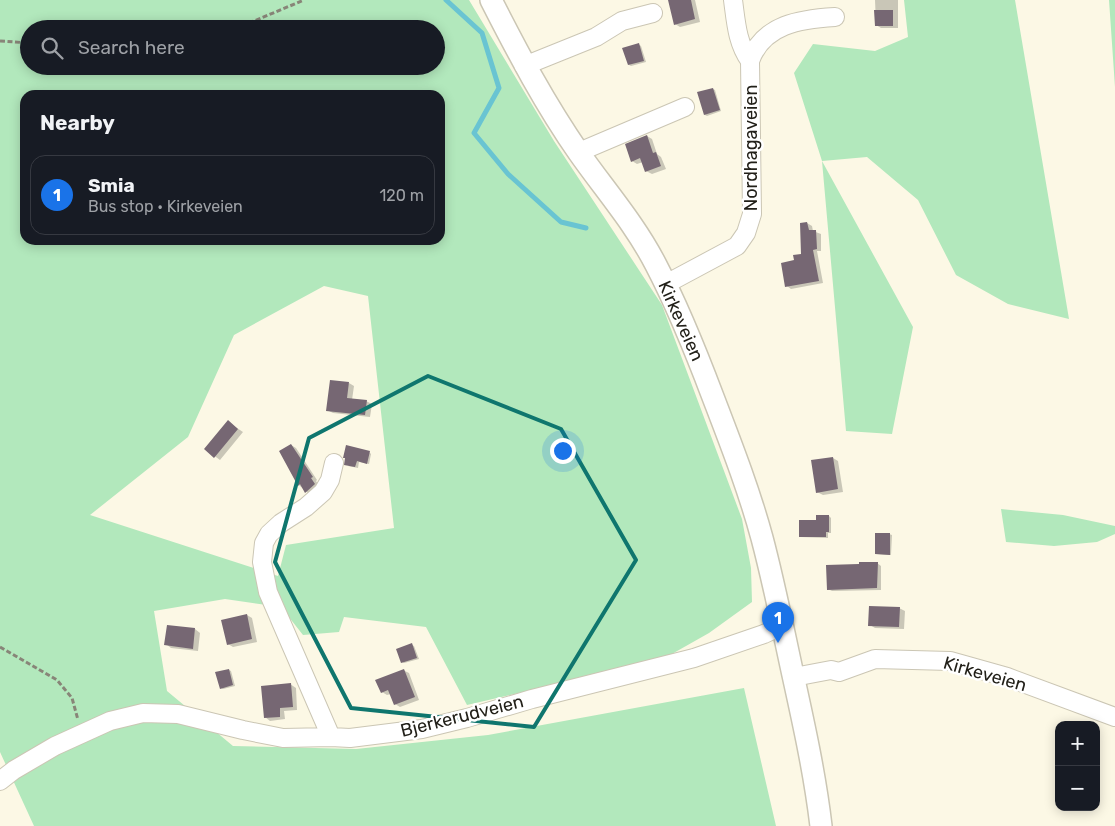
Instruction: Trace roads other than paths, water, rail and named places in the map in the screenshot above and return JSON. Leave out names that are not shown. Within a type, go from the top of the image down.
[{"type":"main road","name":"Kirkeveien","points":[[491,0],[524,66],[579,152],[616,202],[654,262],[666,284],[698,358],[743,480],[761,537],[794,677],[817,792],[821,826]]},
{"type":"street","name":"Nordhagaveien","points":[[666,284],[737,246],[746,233],[752,214],[750,61],[743,51],[738,36],[733,0]]},
{"type":"street","points":[[524,66],[596,38],[622,21],[653,13]]},
{"type":"street","points":[[750,61],[753,53],[764,38],[783,26],[808,19],[835,17]]},
{"type":"street","points":[[579,152],[685,107]]},
{"type":"street","points":[[331,737],[268,592],[262,571],[262,562],[264,543],[269,534],[323,492],[330,480],[334,464]]},
{"type":"street","name":"Bjerkerudveien","points":[[0,781],[14,770],[55,746],[110,721],[143,713],[178,714],[283,738],[350,738],[395,733],[422,729],[458,720],[532,699],[694,658],[783,626]]},
{"type":"street","name":"Kirkeveien","points":[[794,677],[831,670],[839,672],[875,659],[950,661],[1007,677],[1115,717]]},
{"type":"waterway","points":[[446,0],[482,33],[499,88],[474,133],[508,174],[561,222],[586,228]]},
{"type":"place","name":"Smia","points":[[778,643]]}]
